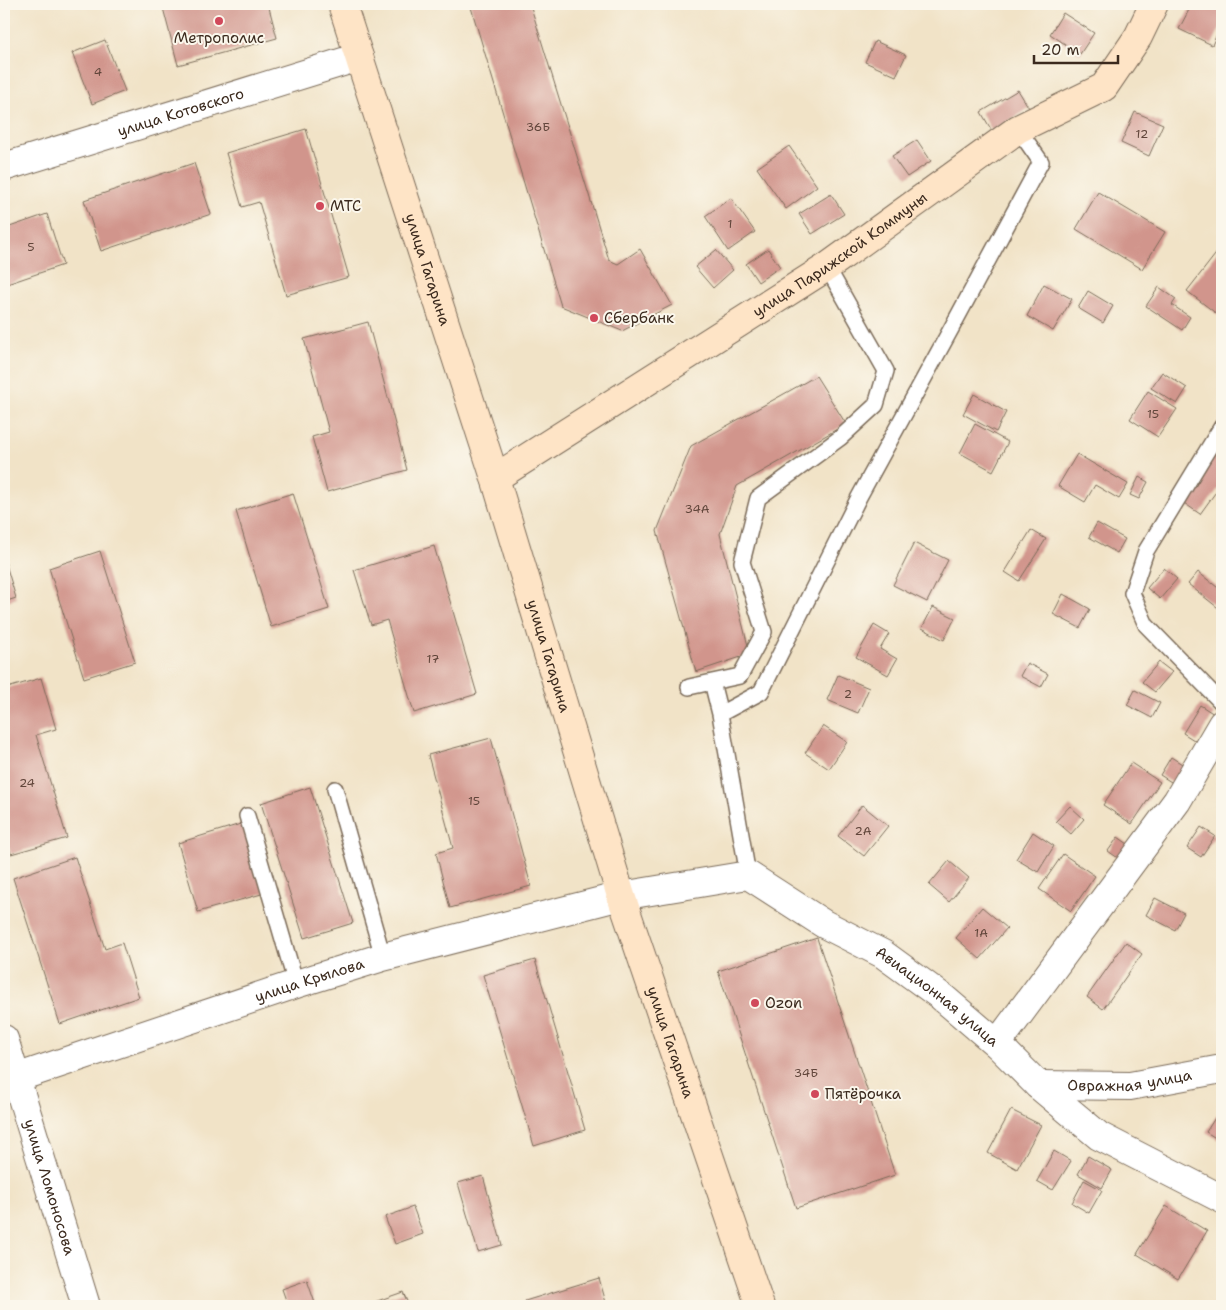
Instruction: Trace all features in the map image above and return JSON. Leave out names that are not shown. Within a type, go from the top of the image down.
[{"type":"main road","name":"улица Гагарина","points":[[342,4],[495,478],[621,896],[760,1306]]},
{"type":"main road","name":"улица Парижской Коммуны","points":[[495,478],[827,267],[1018,129],[1104,87],[1138,37],[1154,4]]},
{"type":"street","name":"улица Котовского","points":[[4,168],[359,57]]},
{"type":"street","points":[[997,1044],[1177,802],[1222,724]]},
{"type":"street","points":[[621,896],[748,875]]},
{"type":"street","name":"Авиационная улица","points":[[748,875],[824,924],[883,954],[942,997],[997,1044],[1038,1085],[1098,1136],[1222,1199]]},
{"type":"street","name":"улица Крылова","points":[[10,1079],[383,957],[621,896]]},
{"type":"street","name":"улица Ломоносова","points":[[4,1038],[10,1079],[86,1306]]},
{"type":"street","name":"Овражная улица","points":[[1038,1085],[1130,1086],[1222,1068]]},
{"type":"lane","points":[[720,714],[761,692],[859,497],[1041,162],[1018,129]]},
{"type":"lane","points":[[689,687],[740,676],[764,632],[742,562],[758,498],[840,438],[876,405],[886,371],[827,267]]},
{"type":"lane","points":[[1222,426],[1146,551],[1132,593],[1146,625],[1222,704]]},
{"type":"lane","points":[[712,682],[720,714],[748,875]]},
{"type":"lane","points":[[334,789],[383,957]]},
{"type":"lane","points":[[247,816],[296,984]]},
{"type":"building","name":"Метрополис","points":[[162,4],[268,4],[277,38],[178,65]]},
{"type":"building","points":[[470,4],[530,4],[609,260],[618,264],[640,249],[672,305],[622,331],[561,306]]},
{"type":"building","points":[[1192,4],[1222,4],[1222,24],[1212,45],[1179,29]]},
{"type":"building","points":[[1063,13],[1094,33],[1080,54],[1050,34]]},
{"type":"building","points":[[105,40],[125,91],[92,104],[72,53]]},
{"type":"building","points":[[875,41],[906,55],[896,76],[865,62]]},
{"type":"building","points":[[1018,90],[1029,108],[992,131],[981,112]]},
{"type":"building","points":[[1135,112],[1163,124],[1149,156],[1121,143]]},
{"type":"building","points":[[306,129],[349,277],[286,295],[259,202],[242,207],[226,153]]},
{"type":"building","points":[[917,140],[931,161],[907,177],[892,156]]},
{"type":"building","points":[[789,146],[817,186],[786,209],[757,168]]},
{"type":"building","points":[[194,163],[211,214],[101,251],[84,200]]},
{"type":"building","points":[[1098,192],[1165,232],[1142,269],[1076,229]]},
{"type":"building","points":[[831,194],[844,214],[812,234],[799,214]]},
{"type":"building","points":[[731,198],[755,232],[728,251],[705,216]]},
{"type":"building","points":[[47,214],[63,265],[4,285],[4,229]]},
{"type":"building","points":[[1222,246],[1222,318],[1187,291]]},
{"type":"building","points":[[768,249],[780,267],[758,282],[746,264]]},
{"type":"building","points":[[716,250],[733,270],[713,288],[695,267]]},
{"type":"building","points":[[1044,284],[1072,299],[1053,331],[1027,316]]},
{"type":"building","points":[[1159,287],[1176,299],[1172,305],[1190,317],[1182,330],[1146,306]]},
{"type":"building","points":[[1088,291],[1113,306],[1103,323],[1078,308]]},
{"type":"building","points":[[368,322],[407,470],[327,492],[312,437],[329,432],[304,339]]},
{"type":"building","points":[[1162,372],[1187,388],[1177,404],[1151,388]]},
{"type":"building","points":[[816,376],[846,424],[737,486],[720,534],[750,654],[696,672],[657,531],[691,446]]},
{"type":"building","points":[[1148,391],[1177,409],[1158,437],[1130,419]]},
{"type":"building","points":[[974,394],[1006,412],[996,432],[963,414]]},
{"type":"building","points":[[975,424],[1008,442],[993,471],[960,453]]},
{"type":"building","points":[[1222,441],[1222,492],[1218,489],[1200,514],[1181,501]]},
{"type":"building","points":[[1077,454],[1128,484],[1119,499],[1095,485],[1085,502],[1058,486]]},
{"type":"building","points":[[1139,477],[1148,482],[1139,499],[1130,495]]},
{"type":"building","points":[[293,493],[329,609],[271,627],[236,511]]},
{"type":"building","points":[[1097,523],[1125,539],[1117,553],[1089,537]]},
{"type":"building","points":[[1031,530],[1046,539],[1019,581],[1005,572]]},
{"type":"building","points":[[914,543],[948,560],[927,602],[893,585]]},
{"type":"building","points":[[434,546],[477,694],[414,713],[387,620],[371,625],[354,570]]},
{"type":"building","points":[[100,551],[135,662],[84,678],[49,568]]},
{"type":"building","points":[[4,558],[16,598],[4,602]]},
{"type":"building","points":[[1164,568],[1177,579],[1160,599],[1147,588]]},
{"type":"building","points":[[1198,572],[1222,591],[1222,611],[1188,584]]},
{"type":"building","points":[[1063,594],[1090,609],[1080,628],[1053,614]]},
{"type":"building","points":[[933,607],[955,618],[944,640],[922,628]]},
{"type":"building","points":[[874,625],[889,634],[880,649],[897,659],[888,675],[856,657]]},
{"type":"building","points":[[1159,662],[1172,672],[1155,692],[1142,682]]},
{"type":"building","points":[[1027,663],[1048,674],[1041,687],[1020,676]]},
{"type":"building","points":[[838,675],[869,688],[858,713],[827,700]]},
{"type":"building","points":[[41,678],[56,729],[36,735],[67,838],[11,854],[4,832],[4,689]]},
{"type":"building","points":[[1135,690],[1160,703],[1152,718],[1127,705]]},
{"type":"building","points":[[1200,705],[1214,714],[1197,742],[1183,733]]},
{"type":"building","points":[[823,726],[847,742],[829,769],[805,753]]},
{"type":"building","points":[[491,738],[531,886],[450,908],[436,853],[453,848],[428,755]]},
{"type":"building","points":[[1171,757],[1190,769],[1179,787],[1160,775]]},
{"type":"building","points":[[1131,763],[1160,782],[1132,824],[1103,805]]},
{"type":"building","points":[[310,787],[353,923],[304,938],[261,803]]},
{"type":"building","points":[[862,805],[888,826],[864,856],[838,836]]},
{"type":"building","points":[[1070,806],[1084,819],[1071,834],[1056,821]]},
{"type":"building","points":[[244,823],[265,893],[198,912],[178,843]]},
{"type":"building","points":[[1201,827],[1215,836],[1201,857],[1187,848]]},
{"type":"building","points":[[1033,832],[1054,846],[1038,872],[1016,859]]},
{"type":"building","points":[[1118,837],[1135,849],[1125,863],[1108,851]]},
{"type":"building","points":[[1063,854],[1095,876],[1071,911],[1039,889]]},
{"type":"building","points":[[75,857],[105,949],[122,943],[139,997],[60,1024],[13,878]]},
{"type":"building","points":[[949,861],[969,878],[949,902],[929,885]]},
{"type":"building","points":[[1155,898],[1184,913],[1175,930],[1146,915]]},
{"type":"building","points":[[982,907],[1007,928],[980,959],[956,938]]},
{"type":"building","points":[[817,938],[895,1175],[796,1208],[718,971]]},
{"type":"building","points":[[1126,942],[1142,954],[1103,1009],[1087,997]]},
{"type":"building","points":[[535,960],[585,1130],[534,1146],[483,975]]},
{"type":"building","points":[[1222,1107],[1222,1142],[1206,1132]]},
{"type":"building","points":[[1011,1110],[1041,1125],[1017,1169],[988,1153]]},
{"type":"building","points":[[1054,1151],[1071,1161],[1053,1190],[1037,1181]]},
{"type":"building","points":[[1088,1156],[1112,1170],[1102,1188],[1078,1174]]},
{"type":"building","points":[[483,1176],[502,1245],[478,1252],[458,1183]]},
{"type":"building","points":[[1084,1180],[1102,1190],[1089,1213],[1072,1203]]},
{"type":"building","points":[[1166,1206],[1207,1231],[1178,1279],[1137,1254]]},
{"type":"building","points":[[413,1207],[423,1234],[395,1244],[385,1217]]},
{"type":"building","points":[[599,1278],[607,1306],[527,1306],[525,1301]]},
{"type":"building","points":[[307,1280],[316,1306],[288,1306],[282,1289]]},
{"type":"building","points":[[403,1292],[409,1306],[363,1306]]},
{"type":"place","name":"Метрополис","points":[[219,21]]},
{"type":"place","name":"МТС","points":[[320,206]]},
{"type":"place","name":"Сбербанк","points":[[594,318]]},
{"type":"place","name":"Ozon","points":[[755,1003]]},
{"type":"place","name":"Пятёрочка","points":[[815,1094]]}]
